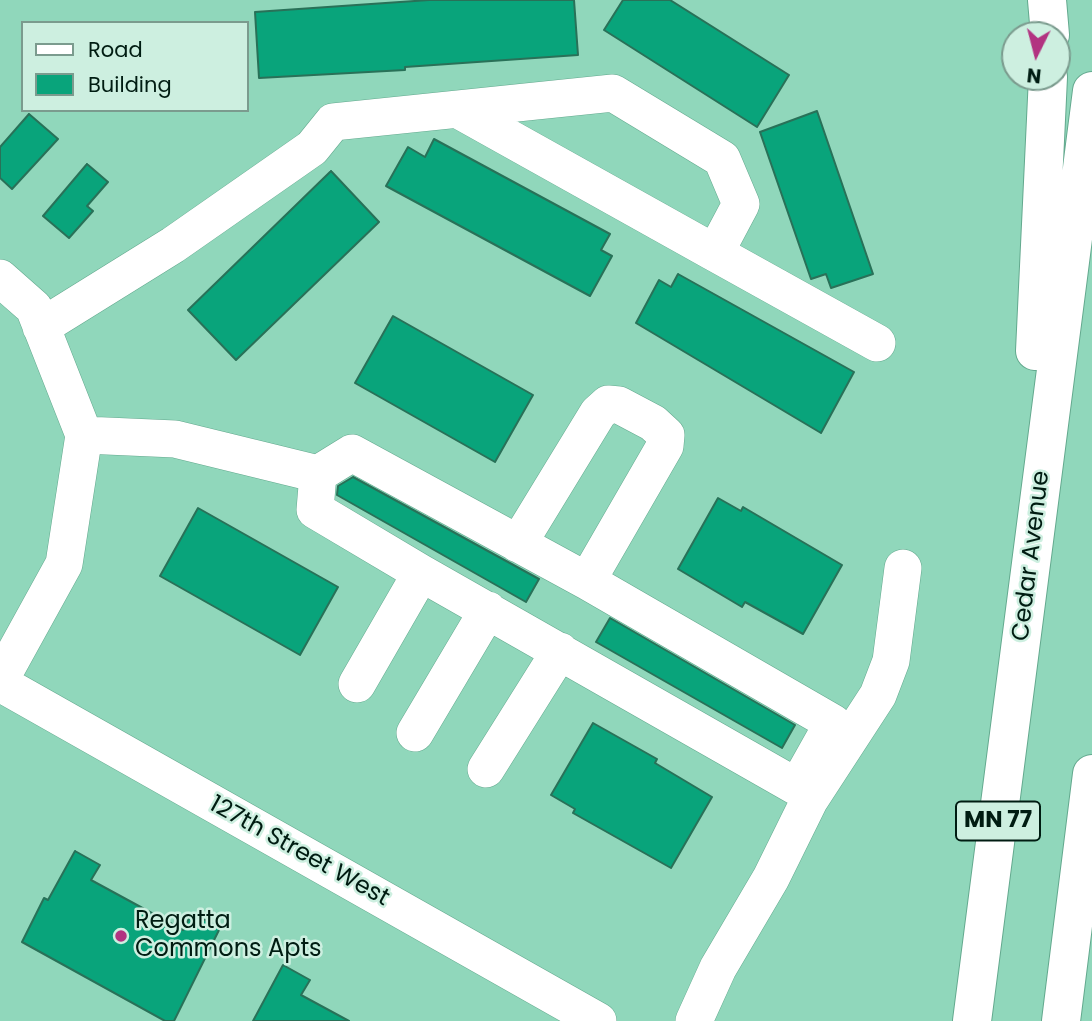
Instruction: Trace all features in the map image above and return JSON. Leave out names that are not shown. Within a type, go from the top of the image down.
[{"type":"highway","points":[[1047,0],[1048,21]]},
{"type":"highway","points":[[1023,621],[1047,91]]},
{"type":"highway","name":"Cedar Avenue","points":[[972,1021],[1092,91]]},
{"type":"highway","points":[[1061,1021],[1092,774]]},
{"type":"street","points":[[41,327],[173,245],[312,148],[332,122],[613,93],[722,159],[741,204],[715,253]]},
{"type":"street","points":[[457,109],[877,343]]},
{"type":"street","points":[[0,278],[34,308],[84,435],[64,564],[0,681]]},
{"type":"street","points":[[518,544],[598,412],[608,404],[619,405],[666,435],[665,446],[587,581]]},
{"type":"street","points":[[84,435],[175,439],[318,474],[352,453],[587,581],[833,723],[797,787],[315,510],[318,474]]},
{"type":"street","points":[[694,1021],[718,968],[771,878],[809,801],[878,695],[891,661],[903,568]]},
{"type":"street","points":[[357,684],[421,573]]},
{"type":"street","points":[[415,733],[488,610]]},
{"type":"street","points":[[486,769],[559,651]]},
{"type":"street","name":"127th Street West","points":[[0,681],[598,1021]]},
{"type":"building","points":[[429,0],[574,0],[578,55],[405,67],[405,70],[259,78],[255,12]]},
{"type":"building","points":[[623,0],[670,0],[789,75],[757,127],[604,30]]},
{"type":"building","points":[[817,111],[873,274],[831,288],[826,274],[811,279],[760,132]]},
{"type":"building","points":[[29,114],[58,139],[12,189],[0,178],[0,147]]},
{"type":"building","points":[[434,139],[610,234],[601,250],[612,256],[590,296],[386,186],[408,147],[425,157]]},
{"type":"building","points":[[87,164],[108,182],[87,206],[93,211],[69,238],[43,216]]},
{"type":"building","points":[[331,171],[379,222],[236,360],[188,310]]},
{"type":"building","points":[[678,274],[854,372],[821,433],[636,323],[659,280],[671,287]]},
{"type":"building","points":[[393,316],[533,395],[495,462],[355,383]]},
{"type":"building","points":[[353,477],[539,579],[526,602],[337,495],[338,486]]},
{"type":"building","points":[[718,498],[741,511],[743,507],[842,565],[803,634],[745,602],[742,607],[678,569]]},
{"type":"building","points":[[198,508],[338,587],[300,655],[160,576]]},
{"type":"building","points":[[610,618],[795,725],[782,748],[596,642]]},
{"type":"building","points":[[593,723],[657,759],[655,763],[712,797],[671,868],[573,813],[575,809],[551,795]]},
{"type":"building","name":"Regatta Commons Apts","points":[[75,851],[100,865],[91,880],[183,930],[192,913],[220,928],[174,1021],[165,1021],[22,942],[44,898],[48,900]]},
{"type":"building","name":"Regatta Commons Apts","points":[[283,965],[310,980],[301,995],[349,1021],[253,1021]]},
{"type":"place","name":"Regatta Commons Apts","points":[[121,936]]}]
